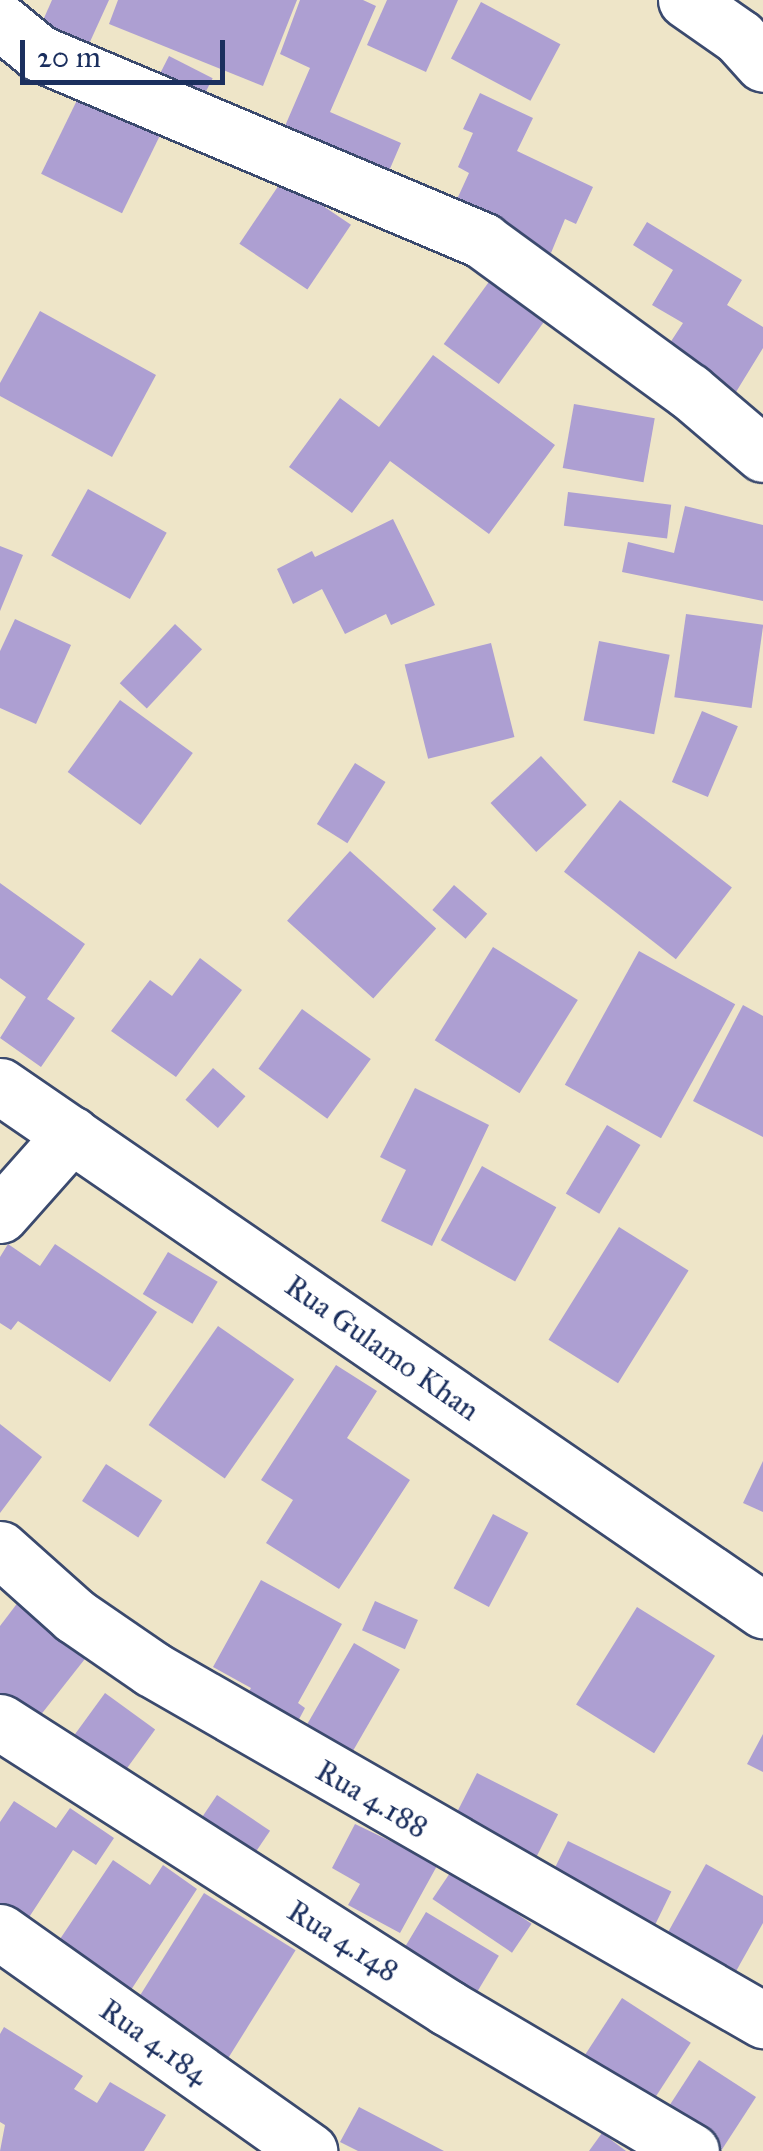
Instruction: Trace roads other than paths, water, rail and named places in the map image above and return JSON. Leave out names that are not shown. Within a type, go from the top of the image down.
[{"type":"street","points":[[686,0],[739,38],[763,64]]},
{"type":"street","points":[[0,21],[38,53],[482,241],[689,391],[763,454]]},
{"type":"street","name":"Rua Gulamo Khan","points":[[0,1086],[763,1610]]},
{"type":"street","points":[[0,1214],[72,1134]]},
{"type":"street","name":"Rua 4.188","points":[[0,1550],[75,1616],[152,1670],[763,2020]]},
{"type":"street","name":"Rua 4.148","points":[[0,1722],[448,2008],[691,2151]]},
{"type":"street","name":"Rua 4.184","points":[[0,1932],[309,2151]]}]
